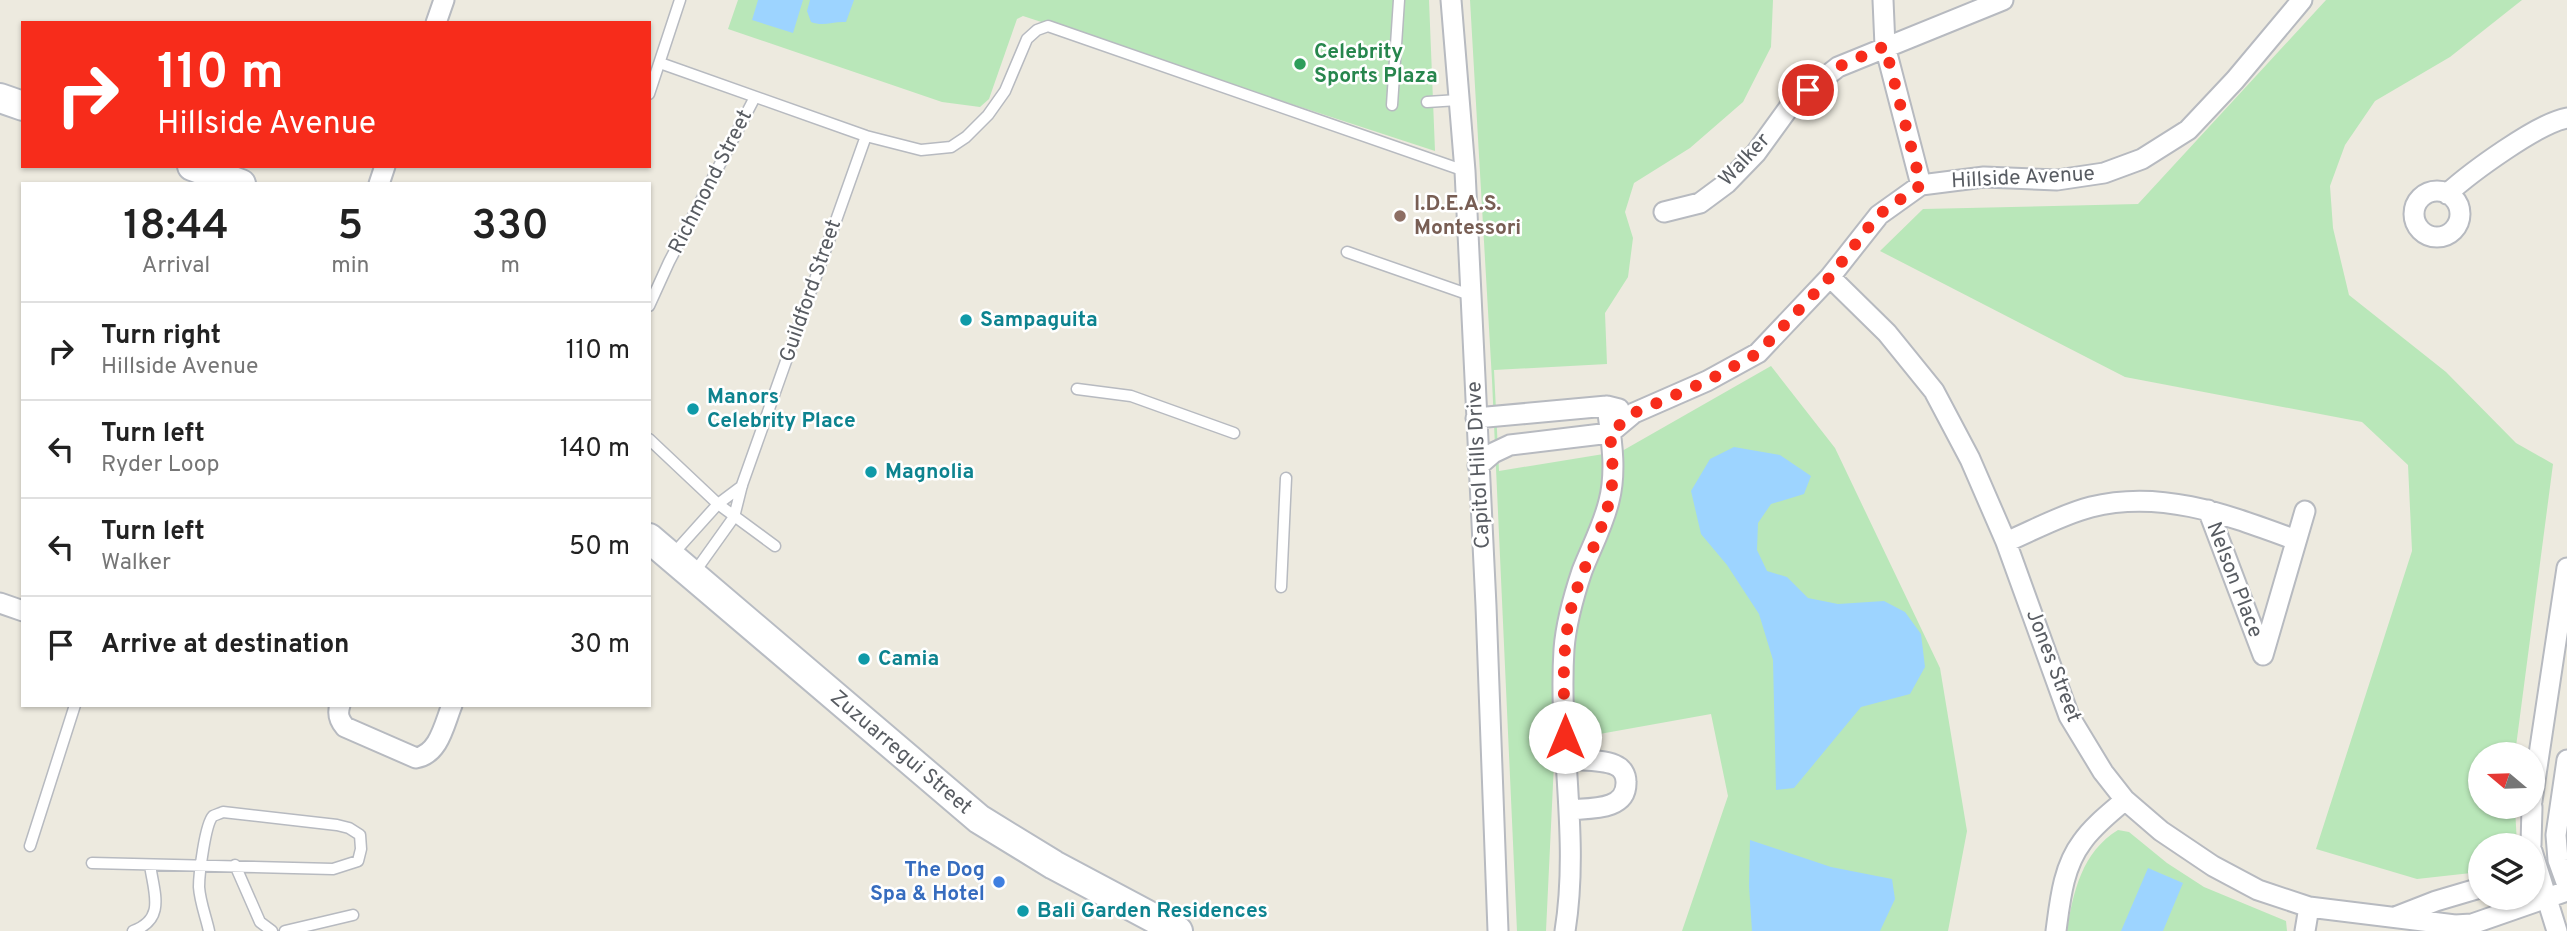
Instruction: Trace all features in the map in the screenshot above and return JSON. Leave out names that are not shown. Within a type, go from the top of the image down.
[{"type":"street","points":[[437,21],[444,0]]},
{"type":"street","name":"Capitol Hills Drive","points":[[1451,0],[1465,171],[1486,606],[1498,931]]},
{"type":"street","points":[[1883,0],[1885,46],[1921,185]]},
{"type":"street","name":"Walker","points":[[1664,212],[1700,203],[1727,183],[1756,153],[1793,102],[1838,67],[2003,0]]},
{"type":"street","name":"Hillside Avenue","points":[[1610,433],[1634,413],[1707,381],[1758,353],[1830,277],[1878,215],[1921,185],[1984,177],[2057,180],[2105,173],[2142,159],[2188,130],[2235,80],[2302,0]]},
{"type":"street","points":[[0,98],[21,105]]},
{"type":"street","points":[[2447,194],[2469,174],[2538,131],[2567,118]]},
{"type":"street","points":[[198,168],[236,182]]},
{"type":"street","name":"Jones Street","points":[[1830,277],[1887,333],[1934,391],[1970,459],[2006,542],[2069,716],[2103,772],[2125,800],[2161,831],[2213,866],[2258,890],[2309,907],[2435,924],[2472,924],[2567,891]]},
{"type":"street","points":[[1476,418],[1607,406],[1634,413]]},
{"type":"street","points":[[1565,931],[1569,810],[1565,760],[1564,647],[1582,570],[1609,501],[1614,468],[1607,406]]},
{"type":"street","points":[[1478,466],[1493,453],[1510,445],[1610,433]]},
{"type":"street","name":"Nelson Place","points":[[2006,542],[2089,507],[2126,500],[2176,503],[2208,510],[2296,540]]},
{"type":"street","name":"Nelson Place","points":[[2208,510],[2263,655],[2305,510]]},
{"type":"street","name":"Zuzuarregui Street","points":[[651,540],[979,819],[1054,865],[1178,931]]},
{"type":"street","points":[[2541,742],[2567,568]]},
{"type":"street","points":[[0,603],[21,610]]},
{"type":"street","points":[[339,707],[340,721],[345,727],[416,758],[425,757],[432,752],[451,707]]},
{"type":"street","points":[[1565,760],[1612,763],[1621,769],[1626,777],[1622,798],[1612,805],[1569,810]]},
{"type":"street","points":[[2567,760],[2556,835],[2558,860],[2567,884]]},
{"type":"street","points":[[2056,931],[2062,891],[2072,858],[2090,831],[2125,800]]},
{"type":"street","points":[[2545,862],[2558,860]]},
{"type":"street","name":"Jones Street","points":[[2394,918],[2468,892]]},
{"type":"street","points":[[2545,893],[2557,931]]},
{"type":"street","points":[[2305,931],[2309,907]]},
{"type":"lane","points":[[651,88],[680,0]]},
{"type":"lane","points":[[1392,105],[1399,0]]},
{"type":"lane","points":[[660,63],[866,136],[921,150],[951,147],[966,137],[988,115],[1005,91],[1027,39],[1037,30],[1048,26],[1465,171]]},
{"type":"lane","name":"Richmond Street","points":[[651,302],[755,97]]},
{"type":"lane","points":[[1427,102],[1458,100]]},
{"type":"lane","name":"Guildford Street","points":[[692,575],[734,517],[742,485],[866,136]]},
{"type":"lane","points":[[1347,252],[1470,295]]},
{"type":"lane","points":[[1077,388],[1131,396],[1234,433]]},
{"type":"lane","points":[[651,441],[718,504],[775,546]]},
{"type":"lane","points":[[1281,587],[1286,478]]},
{"type":"lane","points":[[671,556],[718,504],[742,485]]},
{"type":"lane","points":[[30,846],[74,707]]},
{"type":"lane","points":[[92,863],[150,865],[202,865],[235,865],[332,869],[358,861],[360,835],[337,825],[223,812],[214,816],[208,824],[202,865],[199,886],[209,931]]},
{"type":"lane","points":[[133,931],[152,920],[156,911],[150,865]]},
{"type":"lane","points":[[235,865],[260,922],[272,931]]},
{"type":"lane","points":[[285,931],[352,915]]},
{"type":"green space","name":"Celebrity Sports Plaza","points":[[738,0],[1429,0],[1435,151],[1023,16],[1017,19],[989,99],[980,107],[942,102],[728,29]]},
{"type":"green space","points":[[1470,0],[1773,0],[1771,47],[1743,102],[1690,148],[1634,183],[1625,212],[1633,238],[1628,277],[1605,313],[1607,364],[1494,370],[1499,471],[1622,451],[1771,366],[1835,448],[1940,668],[1967,831],[1948,931],[1682,931],[1728,796],[1711,714],[1555,742],[1546,931],[1517,931],[1492,380]]},
{"type":"green space","points":[[2326,0],[2522,0],[2450,57],[2375,101],[2345,145],[2330,186],[2333,228],[2349,295],[2446,372],[2516,443],[2553,464],[2517,742],[2468,742],[2468,819],[2516,819],[2516,833],[2468,833],[2468,873],[2417,879],[2316,849],[2412,551],[2408,465],[2362,422],[2125,377],[1880,251],[1923,209],[2138,204]]},
{"type":"green space","points":[[2118,830],[2129,832],[2167,863],[2204,887],[2286,921],[2287,931],[2067,931],[2081,874],[2096,850]]},
{"type":"water","points":[[758,0],[803,0],[793,33],[752,20]]},
{"type":"water","points":[[810,0],[854,0],[846,22],[820,24],[811,22],[807,11]]},
{"type":"water","points":[[1734,447],[1780,455],[1811,476],[1804,494],[1771,504],[1758,523],[1757,550],[1767,571],[1787,577],[1808,598],[1838,604],[1884,601],[1905,612],[1921,634],[1925,667],[1910,694],[1861,707],[1794,788],[1776,790],[1773,660],[1759,614],[1727,565],[1701,534],[1691,491],[1710,459]]},
{"type":"water","points":[[1750,840],[1831,867],[1892,879],[1895,899],[1880,931],[1752,931]]},
{"type":"water","points":[[2148,868],[2183,883],[2163,931],[2121,931]]},
{"type":"place","name":"Celebrity Sports Plaza","points":[[1300,64]]},
{"type":"place","name":"I.D.E.A.S. Montessori","points":[[1400,216]]},
{"type":"place","name":"Sampaguita","points":[[966,320]]},
{"type":"place","name":"Manors Celebrity Place","points":[[693,409]]},
{"type":"place","name":"Magnolia","points":[[871,472]]},
{"type":"place","name":"Camia","points":[[864,659]]},
{"type":"place","name":"The Dog Spa & Hotel","points":[[999,882]]},
{"type":"place","name":"Bali Garden Residences","points":[[1023,911]]},
{"type":"route","points":[[1565,737],[1564,647],[1582,570],[1597,538],[1609,501],[1614,468],[1610,433],[1634,413],[1707,381],[1758,353],[1830,277],[1878,215],[1921,185],[1885,46],[1838,67],[1808,90]]}]
